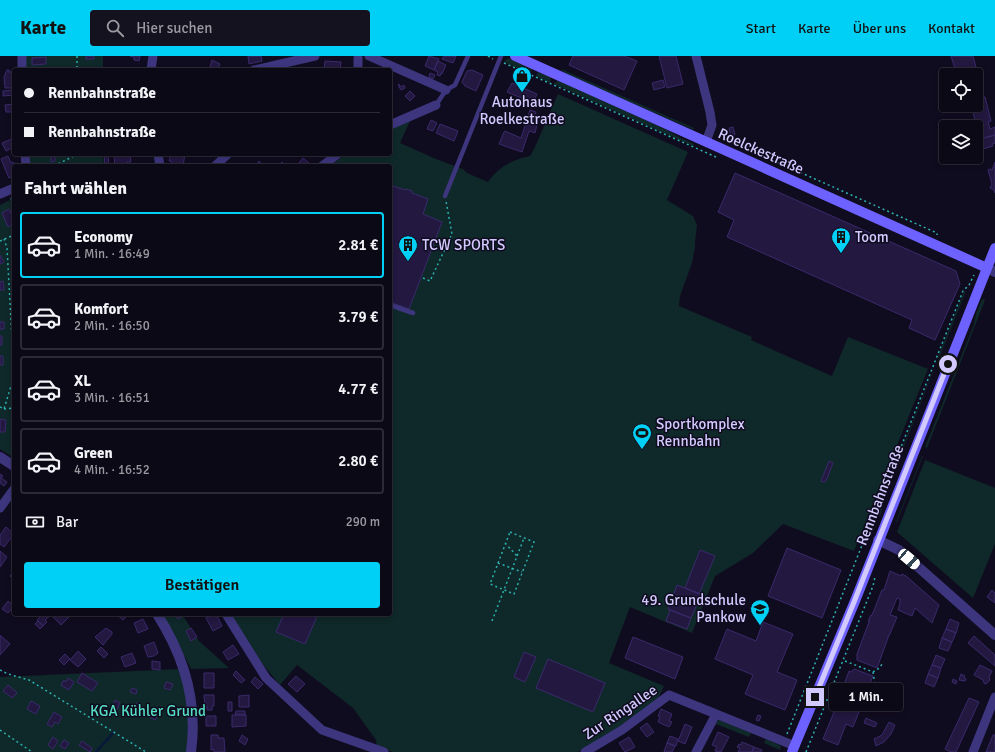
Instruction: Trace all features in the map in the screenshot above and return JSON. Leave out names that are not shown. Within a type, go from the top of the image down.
[{"type":"main road","name":"Roelckestraße","points":[[515,56],[991,270]]},
{"type":"main road","name":"Rennbahnstraße","points":[[793,749],[878,540],[991,270],[995,248]]},
{"type":"street","points":[[22,56],[22,68]]},
{"type":"street","points":[[151,68],[153,56]]},
{"type":"street","points":[[263,68],[315,56]]},
{"type":"street","points":[[369,56],[446,90]]},
{"type":"street","points":[[696,56],[712,125],[706,142]]},
{"type":"street","points":[[357,57],[358,68]]},
{"type":"street","points":[[392,124],[436,105]]},
{"type":"street","points":[[217,164],[226,156]]},
{"type":"street","points":[[325,164],[335,156]]},
{"type":"street","points":[[0,194],[12,189]]},
{"type":"street","points":[[0,458],[12,465]]},
{"type":"street","points":[[0,508],[12,492]]},
{"type":"street","points":[[878,540],[899,550],[995,635]]},
{"type":"street","points":[[158,616],[179,656],[189,686],[194,733],[192,752]]},
{"type":"street","points":[[227,616],[266,678],[322,730],[384,752]]},
{"type":"street","name":"Zur Ringallee","points":[[585,752],[622,730],[668,695],[716,714],[793,749]]},
{"type":"street","points":[[973,752],[995,697]]},
{"type":"street","points":[[696,752],[716,714]]},
{"type":"lane","points":[[436,105],[446,90],[454,85],[468,56]]},
{"type":"lane","points":[[445,196],[502,56]]},
{"type":"lane","points":[[392,305],[414,313]]},
{"type":"path","points":[[77,56],[77,68]]},
{"type":"path","points":[[721,137],[937,233],[940,247]]},
{"type":"path","points":[[58,164],[74,156]]},
{"type":"path","points":[[423,278],[430,280],[452,234],[445,196]]},
{"type":"path","points":[[0,241],[12,236]]},
{"type":"path","points":[[4,239],[7,248],[12,339]]},
{"type":"path","points":[[786,738],[963,291],[970,282]]},
{"type":"path","points":[[4,409],[12,383]]},
{"type":"path","points":[[0,407],[4,409],[12,408]]},
{"type":"path","points":[[510,532],[534,542],[514,594],[490,584],[505,543],[510,532]]},
{"type":"path","points":[[492,621],[524,538]]},
{"type":"path","points":[[505,543],[517,556]]},
{"type":"path","points":[[498,563],[522,573]]},
{"type":"path","points":[[806,752],[875,581],[875,575]]},
{"type":"path","points":[[841,596],[847,598]]},
{"type":"path","points":[[845,661],[873,672]]},
{"type":"path","points":[[873,672],[884,662]]},
{"type":"path","points":[[0,670],[29,680],[146,752]]},
{"type":"path","points":[[873,672],[875,685]]},
{"type":"path","points":[[0,730],[32,752]]},
{"type":"green space","points":[[25,56],[103,56],[103,68],[25,68]]},
{"type":"green space","points":[[508,58],[532,69],[530,74],[504,62]]},
{"type":"green space","points":[[561,69],[694,128],[693,130],[570,76]]},
{"type":"green space","points":[[538,72],[551,77],[550,83],[536,76]]},
{"type":"green space","points":[[558,80],[665,129],[694,144],[693,146],[554,84]]},
{"type":"green space","name":"Sportkomplex Rennbahn","points":[[558,94],[688,152],[667,200],[693,216],[697,225],[692,263],[680,296],[679,306],[752,337],[751,340],[832,376],[848,337],[928,369],[854,551],[783,524],[753,553],[715,576],[692,633],[630,607],[609,663],[664,686],[659,697],[630,721],[606,737],[578,752],[393,752],[377,747],[376,740],[353,708],[297,665],[280,685],[256,656],[231,616],[392,616],[392,164],[333,164],[343,156],[392,156],[392,127],[411,119],[400,143],[463,169],[467,173],[488,182],[501,168],[517,160],[530,156]]},
{"type":"green space","points":[[28,156],[103,156],[104,164],[28,164]]},
{"type":"green space","points":[[12,199],[12,457],[0,449],[0,205]]},
{"type":"green space","points":[[966,291],[939,358],[938,357],[964,292]]},
{"type":"green space","points":[[982,299],[985,300],[927,448],[925,447],[974,324]]},
{"type":"green space","points":[[933,371],[880,508],[882,509],[880,516],[876,513]]},
{"type":"green space","points":[[922,456],[923,456],[896,522]]},
{"type":"green space","points":[[925,460],[995,488],[995,544],[973,598],[897,532]]},
{"type":"green space","name":"KGA Kühler Grund","points":[[162,616],[183,616],[199,641],[229,668],[191,669]]},
{"type":"green space","name":"KGA Kühler Grund","points":[[181,669],[190,710],[188,752],[0,752],[0,677]]},
{"type":"green space","points":[[719,720],[751,733],[749,737],[716,724],[714,725]]},
{"type":"green space","points":[[766,739],[781,746],[780,750],[764,743]]},
{"type":"building","points":[[86,56],[94,56],[94,59],[86,59]]},
{"type":"building","points":[[130,56],[140,56],[139,61],[134,60],[134,57]]},
{"type":"building","points":[[248,56],[261,56],[262,61],[249,64]]},
{"type":"building","points":[[429,56],[439,59],[434,70],[425,66]]},
{"type":"building","points":[[444,56],[456,56],[453,63],[442,59]]},
{"type":"building","points":[[573,56],[624,56],[637,61],[624,90],[569,65]]},
{"type":"building","points":[[659,56],[676,56],[683,84],[667,88]]},
{"type":"building","points":[[951,56],[973,56],[976,68],[955,68]]},
{"type":"building","points":[[46,57],[46,64],[32,65],[32,58]]},
{"type":"building","points":[[212,60],[220,64],[218,68],[210,67]]},
{"type":"building","points":[[325,61],[341,62],[340,68],[324,68]]},
{"type":"building","points":[[438,61],[446,65],[440,76],[437,75],[438,72],[434,70]]},
{"type":"building","points":[[7,70],[12,72],[12,88],[5,88],[4,77]]},
{"type":"building","points":[[472,70],[483,75],[476,91],[465,86],[462,82],[467,71]]},
{"type":"building","points":[[430,73],[435,75],[433,79],[429,77]]},
{"type":"building","points":[[663,80],[665,87],[654,90],[652,83]]},
{"type":"building","name":"Autohaus Roelkestraße","points":[[512,83],[537,94],[533,103],[507,92]]},
{"type":"building","points":[[399,84],[401,87],[404,85],[405,88],[401,90],[398,85]]},
{"type":"building","points":[[12,90],[12,95],[3,96],[3,91]]},
{"type":"building","points":[[410,91],[415,96],[410,101],[405,96]]},
{"type":"building","points":[[983,97],[985,97],[991,121],[988,122],[990,129],[995,127],[995,135],[983,138],[983,120],[975,120],[973,112],[983,112]]},
{"type":"building","points":[[12,104],[12,112],[6,112],[5,105]]},
{"type":"building","points":[[530,110],[536,112],[532,123],[537,125],[535,133],[529,131],[522,152],[499,144],[505,131],[521,138]]},
{"type":"building","points":[[431,120],[437,123],[433,131],[427,129]]},
{"type":"building","points":[[440,124],[458,131],[454,141],[436,133]]},
{"type":"building","points":[[733,127],[735,135],[731,136],[729,128]]},
{"type":"building","points":[[995,135],[995,143],[992,144],[993,146],[983,149],[983,138]]},
{"type":"building","points":[[12,139],[12,148],[6,151],[2,143]]},
{"type":"building","points":[[8,156],[11,163],[13,162],[12,177],[9,178],[1,159]]},
{"type":"building","points":[[51,156],[55,156],[55,161],[51,162]]},
{"type":"building","points":[[104,156],[108,156],[109,164],[105,164]]},
{"type":"building","points":[[114,156],[130,156],[131,162],[127,162],[127,164],[115,164]]},
{"type":"building","points":[[170,156],[185,156],[183,164],[172,164],[171,161],[169,161]]},
{"type":"building","points":[[303,158],[310,164],[300,164],[299,163]]},
{"type":"building","points":[[995,162],[995,193],[994,190],[990,188],[992,184],[988,170],[992,170]]},
{"type":"building","name":"Toom","points":[[735,173],[956,271],[960,284],[935,340],[909,328],[912,320],[727,237],[734,220],[718,212]]},
{"type":"building","name":"TCW SPORTS","points":[[392,186],[412,191],[412,193],[428,199],[423,214],[442,222],[409,309],[392,303]]},
{"type":"building","points":[[9,209],[12,216],[12,225],[8,227],[2,213]]},
{"type":"building","points":[[0,255],[4,262],[0,264]]},
{"type":"building","points":[[3,281],[4,290],[0,290],[0,282]]},
{"type":"building","points":[[0,322],[4,322],[4,329],[0,329]]},
{"type":"building","points":[[0,336],[2,336],[2,345],[0,345]]},
{"type":"building","points":[[0,356],[3,356],[3,365],[0,365]]},
{"type":"building","points":[[0,419],[6,420],[5,432],[0,432]]},
{"type":"building","points":[[829,461],[833,463],[826,481],[823,482],[821,481]]},
{"type":"building","points":[[0,474],[3,476],[1,478],[7,482],[4,486],[0,483]]},
{"type":"building","points":[[6,527],[12,532],[12,537],[4,547],[0,544],[0,535]]},
{"type":"building","points":[[787,548],[841,570],[822,618],[768,596]]},
{"type":"building","points":[[700,550],[715,556],[699,594],[685,588]]},
{"type":"building","points":[[0,551],[7,557],[0,567]]},
{"type":"building","points":[[890,571],[901,576],[902,574],[906,576],[939,605],[932,623],[915,608],[912,616],[898,610],[900,599],[897,598],[890,615],[897,617],[888,636],[877,668],[857,660],[857,654],[870,621],[868,621],[882,590],[884,590]]},
{"type":"building","points":[[677,585],[701,594],[691,618],[668,609]]},
{"type":"building","points":[[992,590],[995,593],[995,603],[987,597]]},
{"type":"building","points":[[8,601],[12,604],[12,608],[8,613],[2,609]]},
{"type":"building","points":[[670,610],[691,618],[687,629],[666,621]]},
{"type":"building","points":[[41,616],[50,616],[45,620],[47,622],[43,626],[37,620]]},
{"type":"building","points":[[54,616],[70,616],[61,625],[53,617]]},
{"type":"building","points":[[118,616],[127,616],[123,620]]},
{"type":"building","points":[[176,616],[183,616],[178,619]]},
{"type":"building","points":[[210,616],[217,616],[222,626],[213,631],[206,618]]},
{"type":"building","points":[[283,616],[317,616],[305,644],[276,632]]},
{"type":"building","points":[[143,619],[148,629],[138,633],[134,623]]},
{"type":"building","points":[[950,619],[959,623],[956,633],[946,629]]},
{"type":"building","points":[[38,621],[43,626],[40,629],[35,624]]},
{"type":"building","points":[[763,622],[793,634],[777,672],[797,680],[785,710],[745,694],[753,675],[715,659],[727,629],[756,641]]},
{"type":"building","points":[[106,628],[112,632],[112,634],[103,645],[95,637]]},
{"type":"building","points":[[191,628],[197,637],[191,641],[186,631]]},
{"type":"building","points":[[946,629],[956,633],[952,642],[942,638]]},
{"type":"building","points":[[0,635],[10,644],[0,655]]},
{"type":"building","points":[[974,636],[995,655],[995,666],[968,643]]},
{"type":"building","points":[[633,637],[683,657],[675,679],[625,658]]},
{"type":"building","points":[[942,638],[952,642],[948,651],[939,648]]},
{"type":"building","points":[[154,642],[158,653],[154,656],[148,657],[144,646]]},
{"type":"building","points":[[233,645],[239,654],[228,660],[223,652]]},
{"type":"building","points":[[101,647],[108,654],[104,658],[97,651]]},
{"type":"building","points":[[78,651],[86,659],[78,667],[70,660]]},
{"type":"building","points":[[524,652],[536,657],[525,682],[514,677]]},
{"type":"building","points":[[132,653],[136,663],[125,667],[121,657]]},
{"type":"building","points":[[65,654],[70,659],[64,665],[59,660]]},
{"type":"building","points":[[936,655],[945,659],[941,668],[932,665]]},
{"type":"building","points":[[548,659],[605,683],[593,712],[536,688]]},
{"type":"building","points":[[152,661],[160,662],[160,670],[152,669]]},
{"type":"building","points":[[932,665],[941,668],[938,678],[928,674]]},
{"type":"building","points":[[980,665],[992,671],[989,677],[990,680],[986,684],[983,680],[974,675]]},
{"type":"building","points":[[854,669],[873,676],[853,727],[846,724],[838,745],[823,739],[834,712],[832,711],[833,708],[835,705],[836,706],[849,671],[851,672]]},
{"type":"building","points":[[236,671],[245,680],[241,683],[233,675]]},
{"type":"building","points":[[82,673],[98,683],[92,691],[77,682]]},
{"type":"building","points":[[204,673],[214,673],[214,688],[204,688]]},
{"type":"building","points":[[928,674],[938,678],[934,687],[925,683]]},
{"type":"building","points":[[961,674],[965,676],[965,681],[959,680]]},
{"type":"building","points":[[296,676],[305,684],[297,692],[288,684]]},
{"type":"building","points":[[255,677],[263,684],[258,689],[251,682]]},
{"type":"building","points":[[68,678],[74,682],[69,690],[61,685],[64,680],[66,682]]},
{"type":"building","points":[[953,679],[957,681],[956,684],[952,682]]},
{"type":"building","points":[[166,682],[173,684],[170,690],[164,688]]},
{"type":"building","points":[[8,685],[17,693],[12,698],[3,691]]},
{"type":"building","points":[[132,688],[137,690],[136,694],[130,692]]},
{"type":"building","points":[[204,695],[214,695],[214,706],[212,706],[212,710],[207,710]]},
{"type":"building","points":[[249,695],[249,707],[239,707],[239,696]]},
{"type":"building","points":[[969,698],[979,702],[956,752],[951,752],[945,749]]},
{"type":"building","points":[[115,700],[120,703],[116,712],[111,709]]},
{"type":"building","points":[[31,701],[40,706],[36,714],[27,709]]},
{"type":"building","points":[[228,702],[232,702],[232,711],[228,711]]},
{"type":"building","points":[[136,703],[143,707],[140,711],[134,707]]},
{"type":"building","points":[[661,709],[672,714],[669,721],[672,722],[669,727],[658,722],[660,717],[658,716]]},
{"type":"building","points":[[153,711],[158,715],[155,720],[149,717]]},
{"type":"building","points":[[236,711],[245,711],[245,715],[235,714]]},
{"type":"building","points":[[54,712],[62,717],[58,724],[55,722],[52,727],[47,724]]},
{"type":"building","points":[[232,715],[246,715],[246,726],[232,727]]},
{"type":"building","points":[[758,715],[761,716],[759,721],[756,720]]},
{"type":"building","points":[[206,716],[216,716],[216,726],[206,726]]},
{"type":"building","points":[[866,718],[877,723],[875,727],[864,723]]},
{"type":"building","points":[[889,722],[895,725],[891,734],[884,742],[876,746],[874,739],[882,735]]},
{"type":"building","points":[[647,723],[654,732],[647,737],[640,728]]},
{"type":"building","points":[[685,724],[692,727],[685,744],[678,741]]},
{"type":"building","points":[[718,732],[729,737],[721,752],[715,751],[717,747],[712,745]]},
{"type":"building","points":[[211,735],[218,735],[218,738],[224,738],[225,752],[214,752],[214,749],[211,750]]},
{"type":"building","points":[[242,735],[248,739],[245,745],[239,741]]},
{"type":"building","points":[[993,735],[995,735],[995,752],[986,752]]},
{"type":"building","points":[[670,736],[678,739],[676,746],[667,743]]},
{"type":"building","points":[[53,737],[58,741],[53,749],[48,745]]},
{"type":"building","points":[[629,737],[635,747],[625,752],[619,743]]},
{"type":"building","points":[[64,740],[69,743],[65,749],[60,746]]},
{"type":"building","points":[[82,741],[92,748],[90,752],[79,745]]},
{"type":"building","points":[[742,742],[754,747],[752,752],[738,752],[740,748],[737,747],[739,744],[741,745]]},
{"type":"building","points":[[667,743],[675,746],[672,752],[664,752]]},
{"type":"building","points":[[754,747],[762,750],[761,752],[752,752]]},
{"type":"waterway","points":[[96,752],[113,733]]},
{"type":"place","name":"Autohaus Roelkestraße","points":[[522,93]]},
{"type":"place","name":"Toom","points":[[841,254]]},
{"type":"place","name":"TCW SPORTS","points":[[408,262]]},
{"type":"place","name":"Sportkomplex Rennbahn","points":[[642,450]]},
{"type":"place","name":"49. Grundschule Pankow","points":[[760,626]]},
{"type":"route","points":[[815,697],[948,364]]}]
